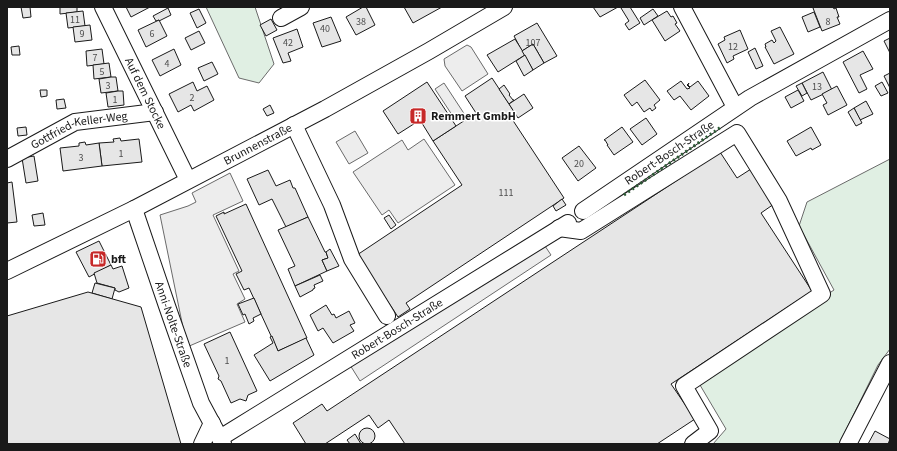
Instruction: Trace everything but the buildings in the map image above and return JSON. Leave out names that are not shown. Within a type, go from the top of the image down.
[{"type":"street","name":"Auf dem Stocke","points":[[103,7],[188,180]]},
{"type":"street","points":[[281,18],[301,7]]},
{"type":"street","name":"Brunnenstraße","points":[[7,271],[134,209],[325,109],[504,7]]},
{"type":"street","points":[[682,7],[736,107]]},
{"type":"street","name":"Robert-Bosch-Straße","points":[[224,442],[559,228],[750,98],[890,20]]},
{"type":"street","name":"Gottfried-Keller-Weg","points":[[7,159],[75,122],[155,112]]},
{"type":"street","points":[[294,125],[332,205],[352,259],[387,316]]},
{"type":"street","points":[[559,228],[581,231],[737,133],[779,201],[822,294],[684,386],[710,431],[693,444]]},
{"type":"street","name":"Anni-Nolte-Straße","points":[[134,209],[201,403],[224,442]]},
{"type":"street","points":[[848,444],[890,363]]},
{"type":"street","points":[[202,444],[212,423]]},
{"type":"green space","points":[[206,7],[255,7],[274,64],[259,83],[239,78]]},
{"type":"green space","points":[[890,159],[890,349],[878,365],[839,444],[713,444],[726,429],[697,380],[834,290],[799,226],[807,202]]},
{"type":"shaded area","points":[[467,45],[471,47],[488,74],[462,91],[445,66],[444,59]]},
{"type":"shaded area","points":[[444,83],[465,115],[456,121],[435,89]]},
{"type":"shaded area","points":[[355,131],[368,153],[349,164],[336,142]]},
{"type":"shaded area","points":[[424,139],[455,185],[398,223],[389,210],[382,215],[353,172],[402,140],[408,150]]},
{"type":"shaded area","points":[[230,173],[243,201],[213,215],[239,271],[233,274],[245,299],[237,304],[245,322],[187,347],[160,215],[196,202],[192,193]]},
{"type":"shaded area","points":[[545,246],[551,255],[360,381],[350,365]]},
{"type":"hedge","points":[[624,195],[721,127]]},
{"type":"place","name":"Remmert GmbH","points":[[418,116]]},
{"type":"place","name":"bft","points":[[98,259]]}]
